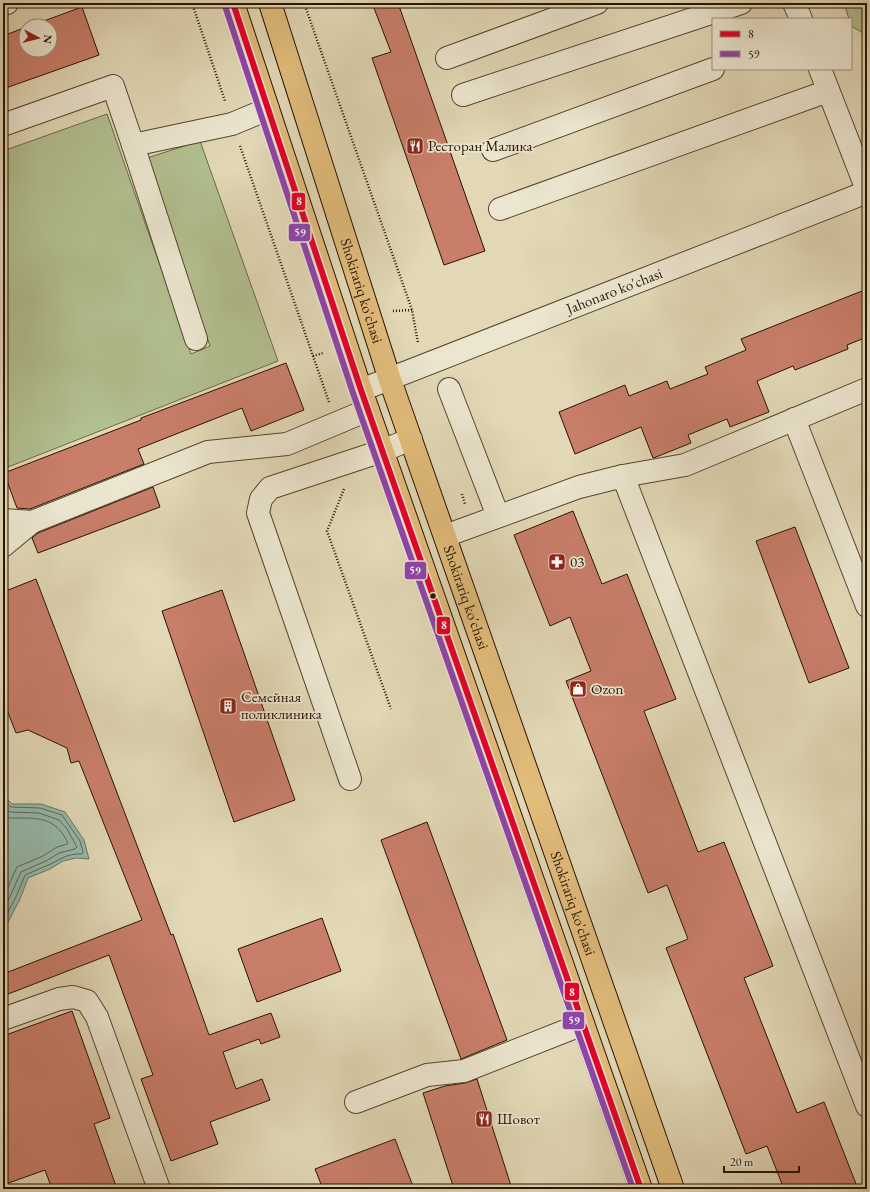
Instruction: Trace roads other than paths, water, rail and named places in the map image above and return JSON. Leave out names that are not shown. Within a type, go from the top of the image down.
[{"type":"main road","name":"Shokirariq ko'chasi","points":[[233,3],[382,451],[641,1189]]},
{"type":"main road","name":"Shokirariq ko'chasi","points":[[270,3],[390,380],[674,1189]]},
{"type":"street","points":[[3,4],[7,3]]},
{"type":"street","points":[[447,58],[597,3]]},
{"type":"street","points":[[463,95],[741,3]]},
{"type":"street","points":[[794,3],[801,18]]},
{"type":"street","points":[[493,150],[712,69]]},
{"type":"street","points":[[820,70],[867,191]]},
{"type":"street","points":[[3,125],[113,86],[196,339]]},
{"type":"street","points":[[500,209],[828,91]]},
{"type":"street","points":[[133,145],[232,124],[268,108]]},
{"type":"street","name":"Jahonaro ko'chasi","points":[[32,522],[208,452],[287,444],[335,424],[390,380],[867,191]]},
{"type":"street","points":[[445,536],[579,487],[623,476],[685,465],[867,389]]},
{"type":"street","points":[[450,390],[498,516]]},
{"type":"street","points":[[794,419],[867,606]]},
{"type":"street","points":[[350,779],[258,513],[261,500],[270,488],[382,451],[411,439]]},
{"type":"street","points":[[623,476],[867,1106]]},
{"type":"street","points":[[3,520],[32,522]]},
{"type":"street","points":[[3,546],[32,522]]},
{"type":"street","points":[[3,1020],[59,999],[73,997],[87,1001],[97,1017],[159,1189]]},
{"type":"street","points":[[356,1102],[427,1075],[464,1071],[583,1024]]},
{"type":"water","points":[[3,792],[4,796],[12,804],[41,804],[65,812],[84,840],[89,859],[76,858],[63,861],[50,869],[28,878],[20,899],[7,924],[3,926]]},
{"type":"place","name":"Ресторан Малика","points":[[415,146]]},
{"type":"place","name":"03","points":[[557,562]]},
{"type":"place","name":"Ozon","points":[[578,689]]},
{"type":"place","name":"Семейная поликлиника","points":[[228,706]]},
{"type":"place","name":"Шовот","points":[[484,1119]]}]
